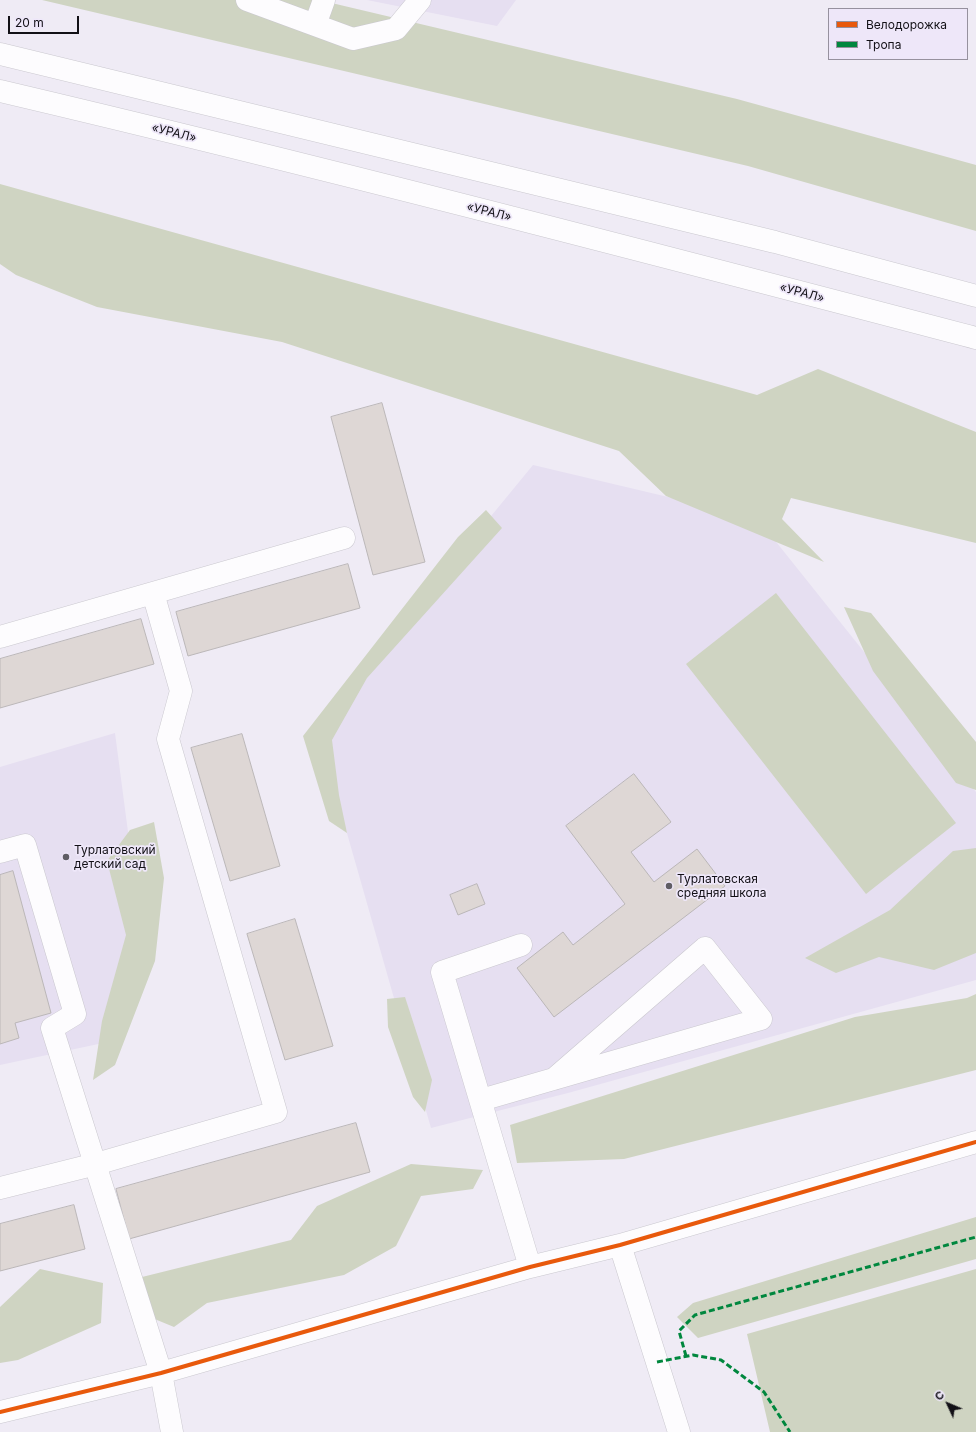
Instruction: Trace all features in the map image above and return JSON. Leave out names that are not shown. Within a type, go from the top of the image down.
[{"type":"main road","points":[[247,0],[353,39],[396,29],[420,0]]},
{"type":"main road","points":[[315,25],[324,0]]},
{"type":"main road","points":[[0,54],[775,242],[976,296]]},
{"type":"main road","name":"«УРАЛ»","points":[[0,91],[140,124],[512,218],[976,338]]},
{"type":"main road","points":[[0,637],[344,538]]},
{"type":"main road","points":[[0,1188],[96,1164],[276,1112],[168,739],[181,691],[152,593]]},
{"type":"main road","points":[[0,852],[25,845],[75,1014],[52,1028],[161,1373],[172,1432]]},
{"type":"main road","points":[[521,944],[442,972],[530,1266]]},
{"type":"main road","points":[[481,1100],[631,1057],[761,1019],[705,948],[554,1079]]},
{"type":"main road","points":[[0,1412],[161,1373],[530,1266],[620,1245],[976,1142]]},
{"type":"main road","points":[[620,1245],[679,1432]]},
{"type":"shaded area","points":[[367,0],[516,0],[497,26]]},
{"type":"shaded area","name":"Турлатовская средняя школа","points":[[533,465],[757,518],[976,792],[976,980],[568,1093],[431,1128],[317,728]]},
{"type":"shaded area","name":"Турлатовский детский сад","points":[[115,733],[143,946],[117,1040],[0,1065],[0,767]]},
{"type":"green space","points":[[42,0],[319,0],[737,99],[976,165],[976,231],[748,166]]},
{"type":"green space","points":[[0,184],[757,395],[818,369],[976,432],[976,543],[791,498],[782,519],[824,562],[666,496],[619,451],[282,342],[97,307],[16,275],[0,264]]},
{"type":"green space","points":[[486,510],[502,528],[367,678],[332,740],[339,795],[347,833],[329,821],[303,736],[458,537]]},
{"type":"green space","points":[[776,593],[956,823],[866,894],[686,664]]},
{"type":"green space","points":[[844,607],[871,613],[976,742],[976,790],[956,783],[873,671]]},
{"type":"green space","points":[[154,822],[164,878],[155,961],[115,1065],[93,1080],[102,1021],[126,935],[107,861],[130,830]]},
{"type":"green space","points":[[976,848],[976,953],[934,970],[879,957],[836,973],[805,958],[890,910],[953,851]]},
{"type":"green space","points":[[976,994],[976,1070],[624,1159],[517,1163],[510,1125],[855,1017],[967,998]]},
{"type":"green space","points":[[405,997],[432,1080],[425,1112],[413,1097],[388,1027],[387,999]]},
{"type":"green space","points":[[411,1164],[483,1170],[473,1189],[421,1196],[396,1246],[344,1275],[207,1303],[174,1327],[140,1313],[134,1279],[291,1240],[317,1206]]},
{"type":"green space","points":[[976,1217],[976,1259],[698,1338],[677,1317],[693,1303]]},
{"type":"green space","points":[[40,1269],[103,1283],[101,1323],[18,1360],[0,1363],[0,1307]]},
{"type":"green space","points":[[976,1269],[976,1432],[770,1432],[747,1334]]},
{"type":"building","points":[[382,403],[425,562],[373,575],[331,417]]},
{"type":"building","points":[[348,564],[360,608],[188,656],[176,612]]},
{"type":"building","points":[[141,619],[154,664],[0,708],[0,659]]},
{"type":"building","points":[[242,734],[280,866],[230,881],[191,748]]},
{"type":"building","points":[[634,774],[671,822],[631,852],[654,882],[697,849],[725,886],[554,1017],[517,968],[563,932],[573,945],[625,904],[566,826]]},
{"type":"building","points":[[13,871],[51,1013],[15,1023],[19,1038],[0,1044],[0,875]]},
{"type":"building","points":[[477,884],[485,904],[458,915],[450,895]]},
{"type":"building","points":[[295,919],[333,1046],[285,1060],[247,934]]},
{"type":"building","points":[[356,1123],[370,1172],[129,1239],[116,1189]]},
{"type":"building","points":[[74,1205],[85,1249],[0,1271],[0,1224]]},
{"type":"marked path","points":[[686,1356],[679,1331],[695,1315],[976,1237]]},
{"type":"marked path","points":[[657,1362],[693,1355],[721,1360],[764,1392],[790,1432]]},
{"type":"cycle path","points":[[0,1412],[161,1373],[530,1267],[620,1245],[976,1142]]},
{"type":"place","name":"Турлатовский детский сад","points":[[66,857]]},
{"type":"place","name":"Турлатовская средняя школа","points":[[669,886]]}]
